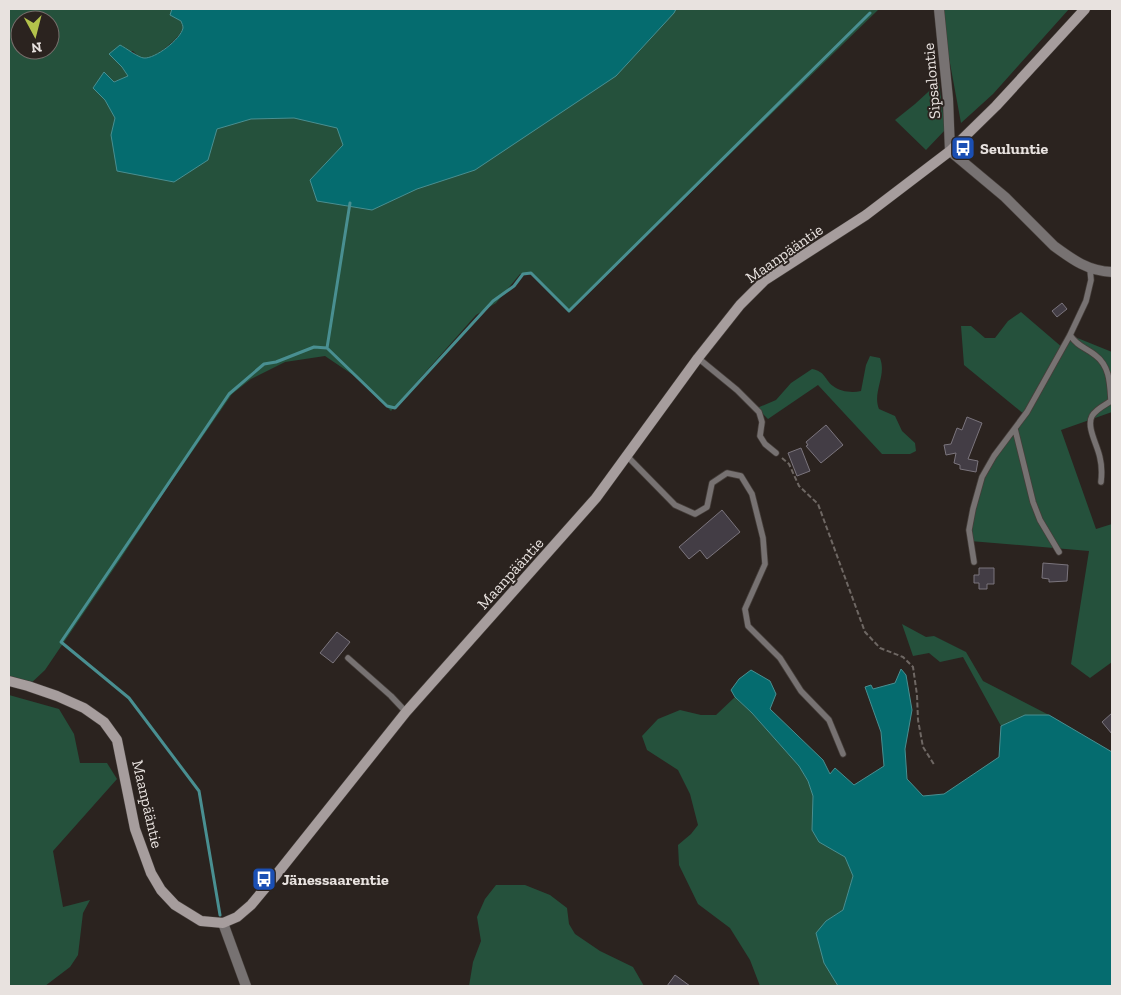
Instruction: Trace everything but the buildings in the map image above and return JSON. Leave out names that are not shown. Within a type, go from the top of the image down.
[{"type":"street","name":"Sipsalontie","points":[[939,9],[948,99],[950,151]]},
{"type":"street","name":"Maanpääntie","points":[[9,681],[73,703],[104,722],[117,740],[120,748],[135,829],[155,881],[168,899],[201,921],[223,923],[237,917],[251,905],[406,712],[596,498],[698,358],[740,305],[765,280],[866,216],[950,151],[996,106],[1086,9]]},
{"type":"street","points":[[950,151],[983,178],[1068,257],[1090,269],[1112,272]]},
{"type":"street","points":[[223,923],[246,986]]},
{"type":"lane","points":[[974,562],[969,530],[982,477],[994,456],[1027,412],[1070,336],[1090,290],[1090,269]]},
{"type":"lane","points":[[1070,336],[1076,344],[1102,361],[1108,372],[1111,401],[1093,414],[1091,422],[1100,456],[1101,482]]},
{"type":"lane","points":[[698,358],[737,390],[758,412],[762,422],[760,436],[765,444],[776,453]]},
{"type":"lane","points":[[1015,429],[1033,502],[1040,520],[1059,552]]},
{"type":"lane","points":[[627,456],[675,505],[695,514],[707,507],[712,483],[727,473],[741,476],[752,494],[763,538],[765,564],[745,608],[748,626],[780,658],[801,691],[829,720],[843,754]]},
{"type":"lane","points":[[348,658],[406,712]]},
{"type":"path","points":[[776,453],[789,464],[799,486],[818,504],[865,632],[880,648],[903,657],[913,667],[918,720],[923,747],[935,766]]},
{"type":"green space","points":[[9,9],[172,9],[170,15],[181,21],[183,25],[181,32],[173,42],[156,55],[146,59],[140,58],[133,51],[109,54],[128,76],[93,87],[105,100],[189,127],[562,9],[879,9],[569,311],[531,273],[520,274],[496,303],[476,315],[391,411],[356,377],[325,356],[285,362],[251,379],[232,394],[45,670],[28,686],[9,681]]},
{"type":"green space","points":[[943,9],[1069,9],[993,94],[961,123],[947,47]]},
{"type":"green space","points":[[939,82],[945,130],[926,150],[895,120]]},
{"type":"green space","points":[[1021,312],[1063,348],[1070,335],[1112,352],[1112,412],[1061,430],[1096,529],[1112,524],[1112,662],[1090,678],[1071,664],[1089,551],[970,541],[969,530],[982,477],[1025,415],[964,365],[961,326],[971,326],[985,338],[995,338],[1008,321]]},
{"type":"green space","points":[[870,356],[880,358],[882,365],[877,396],[879,409],[895,416],[902,431],[915,443],[916,451],[910,454],[882,454],[818,385],[768,419],[757,408],[776,400],[791,383],[812,369],[820,372],[839,390],[861,391],[866,365]]},
{"type":"green space","points":[[902,624],[926,637],[934,636],[966,652],[983,681],[1049,715],[1025,715],[1001,726],[963,657],[940,662],[929,653],[913,656]]},
{"type":"green space","points":[[9,695],[59,709],[74,734],[80,763],[107,763],[117,779],[53,851],[63,907],[90,900],[83,913],[78,955],[70,967],[45,986],[9,986]]},
{"type":"green space","points":[[735,697],[752,713],[799,766],[808,781],[813,796],[812,830],[820,842],[845,857],[853,876],[843,910],[826,921],[824,963],[838,986],[760,986],[750,960],[730,928],[698,904],[679,865],[678,845],[698,825],[690,794],[678,770],[647,750],[642,736],[658,719],[680,710],[701,715],[716,715]]},
{"type":"green space","points":[[496,885],[525,885],[550,895],[567,908],[569,924],[575,934],[600,951],[633,967],[644,986],[469,986],[473,962],[481,941],[477,917],[485,899]]},
{"type":"water","points":[[172,9],[676,9],[616,76],[475,170],[417,189],[372,210],[317,201],[310,180],[343,145],[337,128],[294,118],[251,119],[217,129],[208,160],[174,182],[117,171],[111,135],[115,118],[105,100],[93,88],[104,72],[114,82],[128,76],[109,54],[120,45],[144,58],[161,52],[173,43],[181,32],[183,25],[181,21],[170,15]]},
{"type":"water","points":[[901,669],[906,675],[912,710],[905,749],[907,779],[923,796],[944,794],[999,757],[1001,726],[1025,715],[1049,715],[1112,752],[1112,986],[838,986],[824,963],[816,933],[826,921],[843,910],[853,876],[845,857],[819,842],[812,830],[813,796],[808,781],[799,766],[752,713],[735,697],[731,690],[739,679],[751,670],[770,681],[776,694],[770,709],[823,760],[830,774],[835,768],[854,785],[884,766],[881,732],[865,687],[871,685],[873,689],[895,683]]},
{"type":"waterway","points":[[220,915],[199,791],[129,698],[61,642],[229,394],[264,364],[276,362],[314,347],[327,348],[387,406],[395,408],[493,301],[514,286],[523,274],[531,273],[569,311],[870,13]]},
{"type":"waterway","points":[[327,348],[350,203]]},
{"type":"place","name":"Seuluntie","points":[[963,148]]},
{"type":"place","name":"Jänessaarentie","points":[[264,879]]}]
